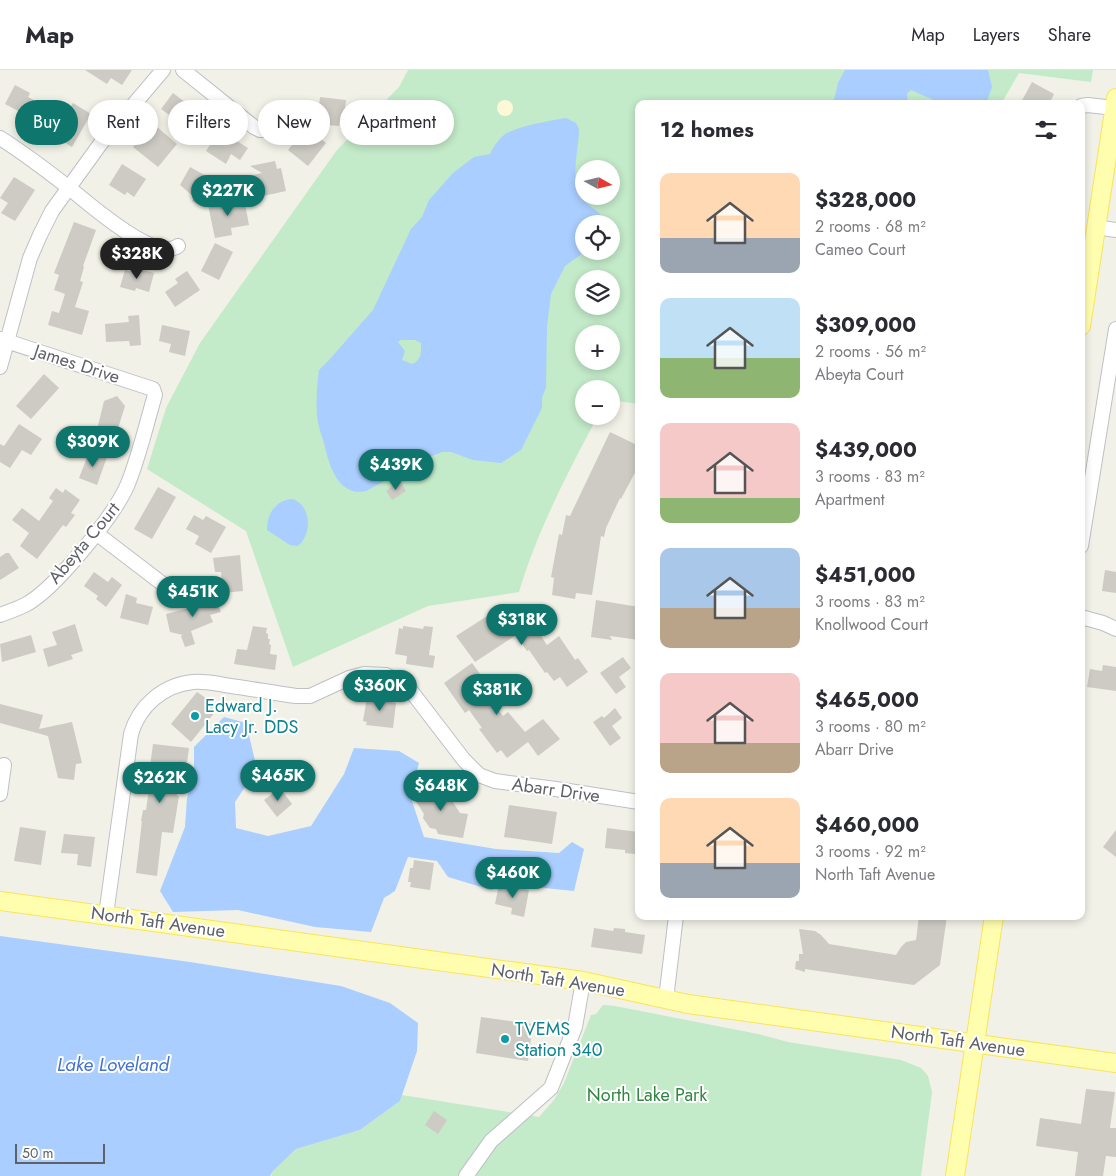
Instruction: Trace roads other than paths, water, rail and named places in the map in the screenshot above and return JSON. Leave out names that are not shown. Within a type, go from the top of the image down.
[{"type":"main road","points":[[1085,300],[1115,103]]},
{"type":"main road","name":"North Taft Avenue","points":[[0,901],[583,981],[688,1004],[1116,1063]]},
{"type":"main road","points":[[955,1176],[993,920]]},
{"type":"street","points":[[0,367],[4,340],[30,258],[52,210],[101,143],[163,70]]},
{"type":"street","points":[[183,70],[258,129]]},
{"type":"street","points":[[1085,105],[1115,103]]},
{"type":"street","points":[[0,138],[69,188],[101,215],[150,245],[168,250],[178,246]]},
{"type":"street","points":[[1096,227],[1116,230]]},
{"type":"street","points":[[1085,521],[1116,329]]},
{"type":"street","name":"James Drive","points":[[4,340],[153,389]]},
{"type":"street","name":"Abeyta Court","points":[[0,615],[25,605],[37,597],[65,570],[96,533],[120,500],[132,472],[155,395],[153,389]]},
{"type":"street","points":[[96,533],[168,588]]},
{"type":"street","points":[[1085,618],[1116,629]]},
{"type":"street","name":"Abarr Drive","points":[[106,915],[134,722],[146,705],[160,694],[170,688],[191,682],[210,683],[296,696],[310,696],[349,678],[364,674],[386,675],[408,687],[464,760],[479,775],[495,781],[556,788],[635,801]]},
{"type":"street","points":[[0,794],[4,765]]},
{"type":"street","points":[[666,999],[676,920]]},
{"type":"street","points":[[466,1176],[490,1141],[551,1088],[575,1027],[583,981]]},
{"type":"water","points":[[845,70],[988,70],[992,87],[987,100],[934,100],[911,90],[907,94],[908,100],[834,100],[838,83]]},
{"type":"water","points":[[566,118],[576,123],[579,129],[575,160],[575,205],[589,205],[601,215],[575,215],[575,259],[565,266],[551,294],[547,326],[546,387],[542,398],[542,408],[521,450],[501,463],[473,460],[451,452],[442,452],[427,458],[366,491],[356,492],[348,489],[341,484],[332,469],[319,426],[317,387],[319,370],[373,310],[411,229],[422,217],[429,200],[453,173],[474,157],[490,154],[494,146],[504,135],[516,129]],"holes":[[[401,340],[415,340],[421,343],[421,353],[418,360],[412,364],[402,360],[405,351],[398,342]]]},
{"type":"water","points":[[293,499],[304,508],[308,521],[306,535],[298,546],[290,545],[267,530],[267,524],[274,508],[282,502]]},
{"type":"water","points":[[224,717],[246,723],[257,769],[235,802],[236,828],[268,836],[311,826],[344,774],[354,748],[399,751],[419,763],[410,795],[424,837],[496,849],[559,853],[572,842],[584,849],[574,891],[506,884],[491,890],[448,877],[437,861],[408,857],[395,891],[384,898],[371,932],[315,927],[238,910],[173,912],[160,891],[185,827],[187,798],[194,773],[194,747]]},
{"type":"water","name":"Lake Loveland","points":[[0,936],[190,962],[341,986],[390,1003],[418,1023],[417,1051],[400,1101],[360,1130],[296,1149],[270,1176],[0,1176]]},
{"type":"place","name":"Edward J. Lacy Jr. DDS","points":[[195,716]]},
{"type":"place","name":"TVEMS Station 340","points":[[505,1039]]},
{"type":"park label","name":"North Lake Park","points":[[647,1095]]}]
